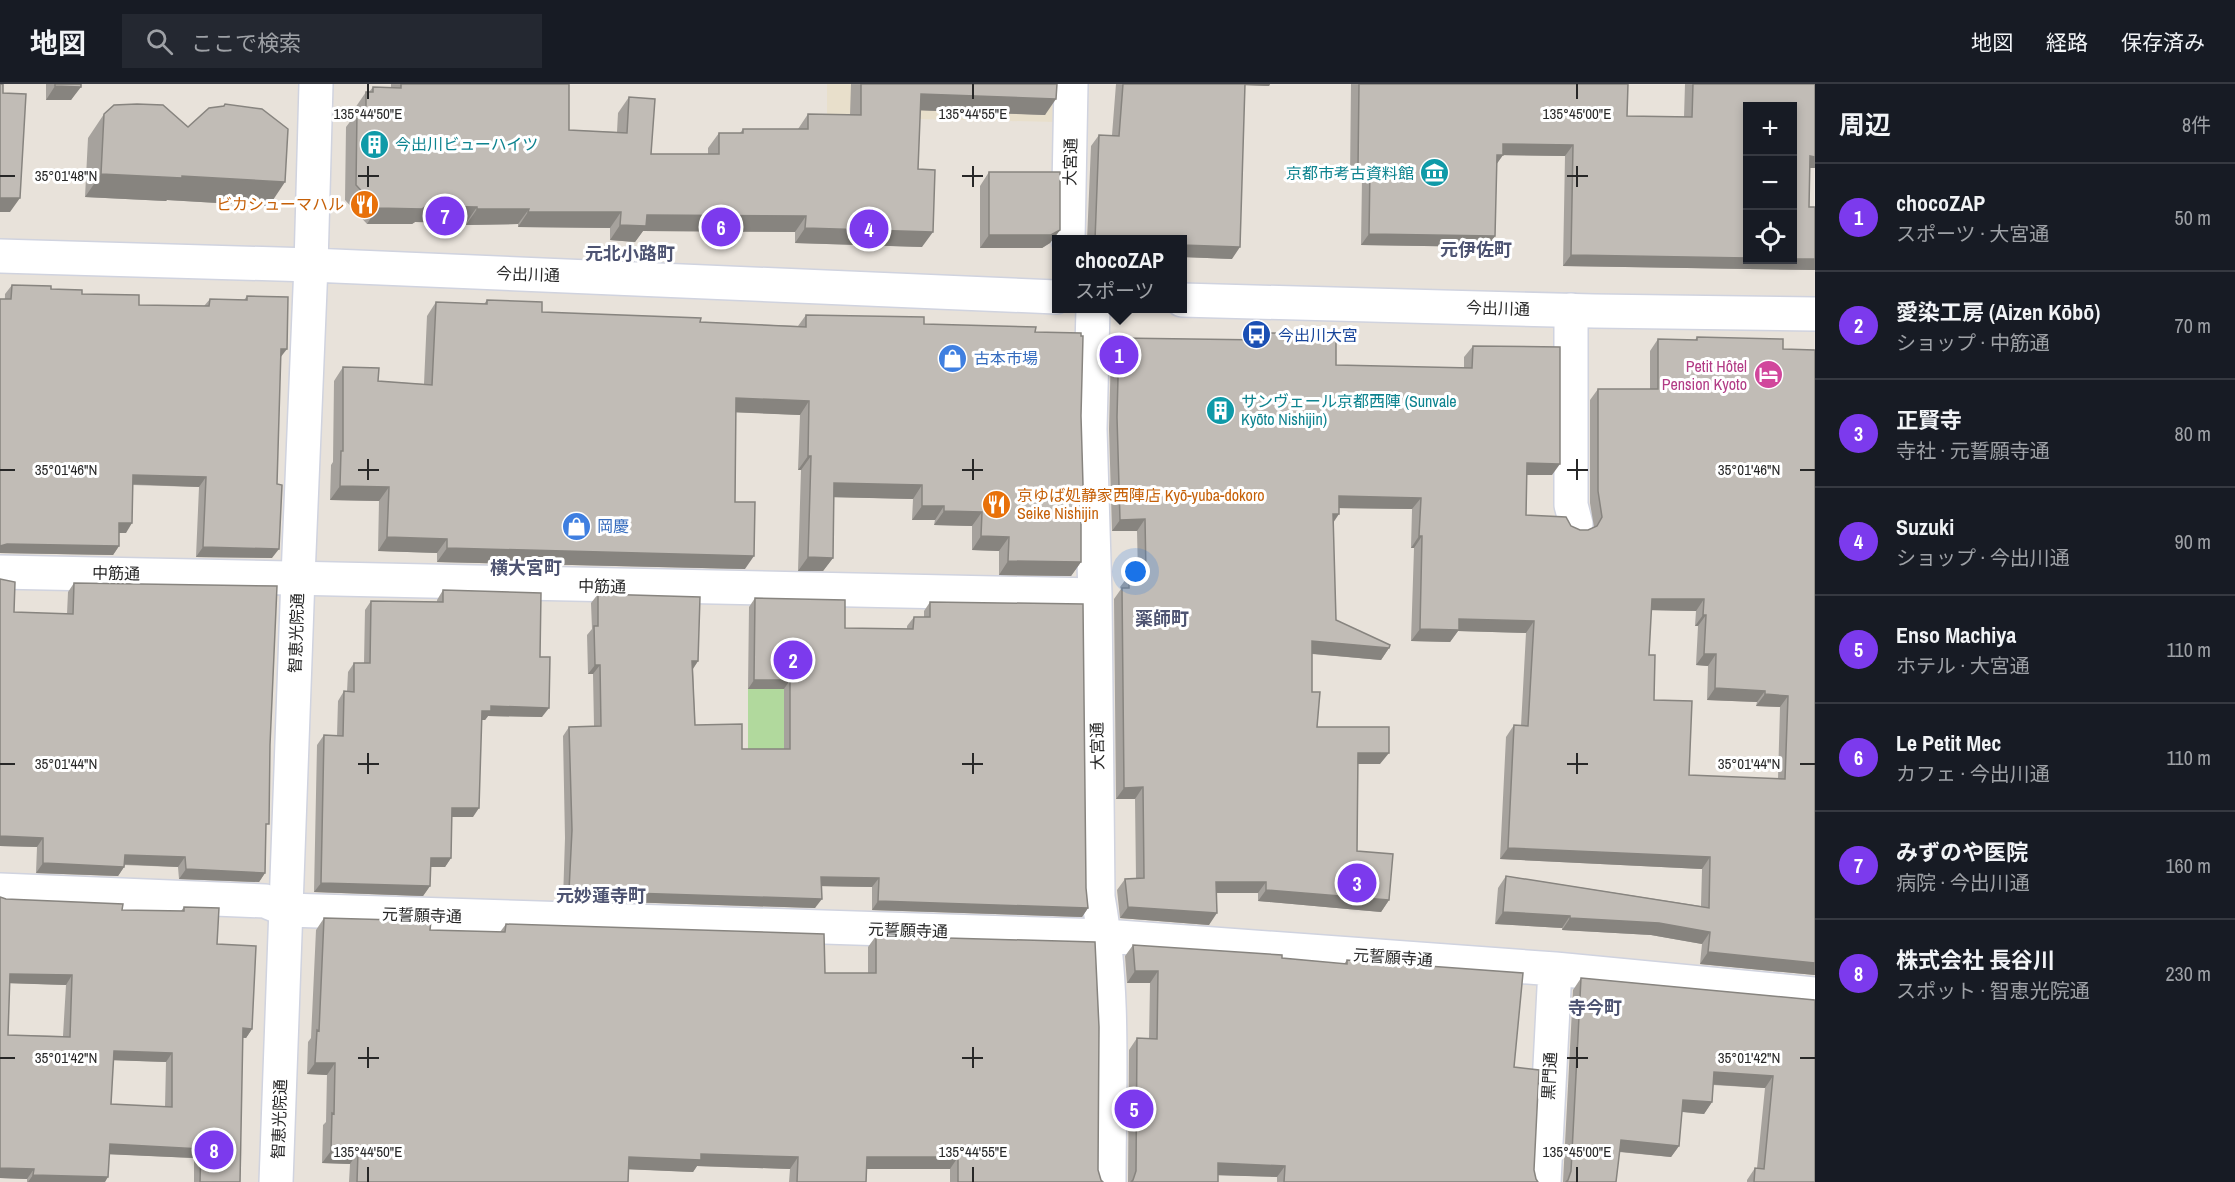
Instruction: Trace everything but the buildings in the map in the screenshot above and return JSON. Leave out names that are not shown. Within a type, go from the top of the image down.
[{"type":"street","name":"智恵光院通","points":[[276,1182],[316,84]]},
{"type":"street","name":"大宮通","points":[[1068,235],[1071,84]]},
{"type":"street","name":"今出川通","points":[[0,256],[311,265],[1052,297]]},
{"type":"street","name":"今出川通","points":[[1187,300],[1815,314]]},
{"type":"street","points":[[1570,310],[1571,505],[1576,524]]},
{"type":"street","name":"大宮通","points":[[1092,313],[1090,429],[1095,595],[1098,897],[1105,936],[1110,1063],[1109,1182]]},
{"type":"street","name":"中筋通","points":[[0,572],[1095,595]]},
{"type":"street","name":"元誓願寺通","points":[[0,890],[265,901],[287,910],[1105,936],[1555,969],[1815,994]]},
{"type":"street","name":"黒門通","points":[[1544,1182],[1555,969]]},
{"type":"shaded area","points":[[827,84],[1057,84],[1057,122],[827,117]]},
{"type":"green space","points":[[748,689],[810,689],[784,754],[748,760]]},
{"type":"place","name":"今出川ビューハイツ","points":[[374,144]]},
{"type":"place","name":"京都市考古資料館","points":[[1435,173]]},
{"type":"place","name":"ビカシューマハル","points":[[365,204]]},
{"type":"place","name":"みずのや医院","points":[[445,216]]},
{"type":"place","name":"Le Petit Mec","points":[[721,227]]},
{"type":"place","name":"Suzuki","points":[[869,229]]},
{"type":"place","name":"今出川大宮","points":[[1257,335]]},
{"type":"place","name":"chocoZAP","points":[[1119,355]]},
{"type":"place","name":"古本市場","points":[[953,358]]},
{"type":"place","name":"Petit Hôtel Pension Kyoto","points":[[1768,375]]},
{"type":"place","name":"サンヴェール京都西陣 (Sunvale Kyōto Nishijin)","points":[[1220,410]]},
{"type":"place","name":"京ゆば処静家西陣店 Kyō-yuba-dokoro Seike Nishijin","points":[[996,504]]},
{"type":"place","name":"岡慶","points":[[576,526]]},
{"type":"place","name":"愛染工房 (Aizen Kōbō)","points":[[793,660]]},
{"type":"place","name":"正賢寺","points":[[1357,883]]},
{"type":"place","name":"Enso Machiya","points":[[1134,1109]]},
{"type":"place","name":"株式会社 長谷川","points":[[214,1150]]},
{"type":"district","name":"元伊佐町","points":[[1476,250]]},
{"type":"district","name":"元北小路町","points":[[630,254]]},
{"type":"district","name":"横大宮町","points":[[526,568]]},
{"type":"district","name":"薬師町","points":[[1162,619]]},
{"type":"district","name":"元妙蓮寺町","points":[[601,896]]},
{"type":"district","name":"寺今町","points":[[1595,1008]]}]
